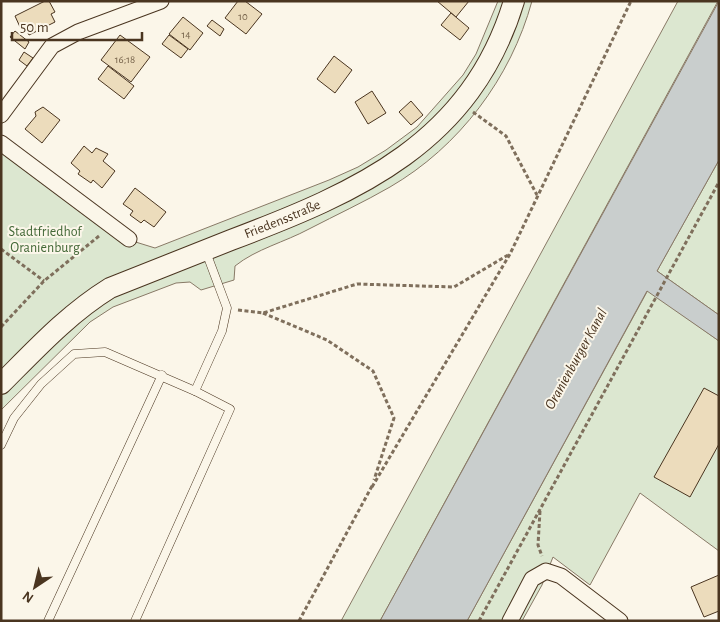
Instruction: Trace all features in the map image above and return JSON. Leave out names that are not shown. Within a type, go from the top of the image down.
[{"type":"street","points":[[1,115],[52,46],[78,32],[162,1]]},
{"type":"street","name":"Friedensstraße","points":[[1,384],[58,326],[87,302],[110,288],[293,217],[373,177],[407,156],[432,135],[460,103],[495,50],[514,1]]},
{"type":"street","points":[[1,143],[129,239]]},
{"type":"street","points":[[510,621],[532,579],[546,571],[561,576],[620,621]]},
{"type":"lane","points":[[195,391],[222,331],[227,308],[205,250]]},
{"type":"lane","points":[[1,445],[14,418],[41,384],[74,354],[105,352],[162,375],[230,409],[135,621]]},
{"type":"lane","points":[[48,621],[162,375]]},
{"type":"path","points":[[299,621],[372,487],[510,254],[631,1]]},
{"type":"path","points":[[460,103],[506,136],[537,195]]},
{"type":"path","points":[[479,621],[630,345],[651,303],[719,182]]},
{"type":"path","points":[[1,327],[44,282],[97,239],[109,224]]},
{"type":"path","points":[[1,250],[44,282]]},
{"type":"path","points":[[262,313],[357,284],[454,286],[510,254]]},
{"type":"path","points":[[227,308],[262,313],[327,340],[373,371],[394,418],[372,487]]},
{"type":"path","points":[[540,508],[538,545],[546,571]]},
{"type":"green space","name":"Stadtfriedhof Oranienburg","points":[[498,1],[532,1],[511,57],[479,108],[460,131],[415,171],[380,193],[300,234],[261,250],[243,260],[235,266],[234,280],[201,290],[190,282],[176,283],[113,307],[90,322],[1,410],[1,149],[113,235],[155,248],[329,180],[358,167],[386,150],[417,127],[463,75],[476,54]]},
{"type":"green space","points":[[678,1],[718,1],[380,621],[341,621]]},
{"type":"green space","points":[[719,160],[719,315],[657,271]]},
{"type":"green space","points":[[648,290],[719,341],[719,551],[640,493],[590,585],[553,557],[542,585],[522,621],[467,621]]},
{"type":"water","name":"Oranienburger Kanal","points":[[719,1],[719,160],[657,271],[719,315],[719,341],[647,291],[467,621],[380,621]]},
{"type":"building","points":[[45,1],[49,1],[55,12],[51,14],[55,22],[29,35],[24,25],[20,27],[15,16]]},
{"type":"building","points":[[238,1],[245,1],[262,14],[246,34],[225,18]]},
{"type":"building","points":[[437,1],[469,1],[456,17]]},
{"type":"building","points":[[451,13],[469,28],[460,40],[441,25]]},
{"type":"building","points":[[183,17],[203,33],[190,50],[169,34]]},
{"type":"building","points":[[212,20],[224,29],[220,36],[207,26]]},
{"type":"building","points":[[15,31],[29,42],[25,49],[10,37]]},
{"type":"building","points":[[120,35],[150,57],[131,82],[101,60]]},
{"type":"building","points":[[169,35],[188,49],[181,58],[162,44]]},
{"type":"building","points":[[24,52],[33,58],[27,66],[19,60]]},
{"type":"building","points":[[334,56],[352,70],[335,93],[317,79]]},
{"type":"building","points":[[108,66],[134,86],[124,99],[98,79]]},
{"type":"building","points":[[372,91],[386,113],[368,124],[355,102]]},
{"type":"building","points":[[411,101],[423,115],[411,125],[399,112]]},
{"type":"building","points":[[43,107],[60,120],[42,143],[25,129],[36,116],[35,112]]},
{"type":"building","points":[[84,146],[92,153],[96,148],[108,154],[103,161],[115,171],[102,188],[93,180],[91,183],[78,174],[80,171],[71,163]]},
{"type":"building","points":[[135,188],[166,212],[154,227],[144,220],[141,223],[130,215],[133,211],[123,204]]},
{"type":"building","points":[[704,388],[719,396],[719,444],[690,497],[654,477]]},
{"type":"building","points":[[719,575],[719,611],[704,617],[691,587]]}]
